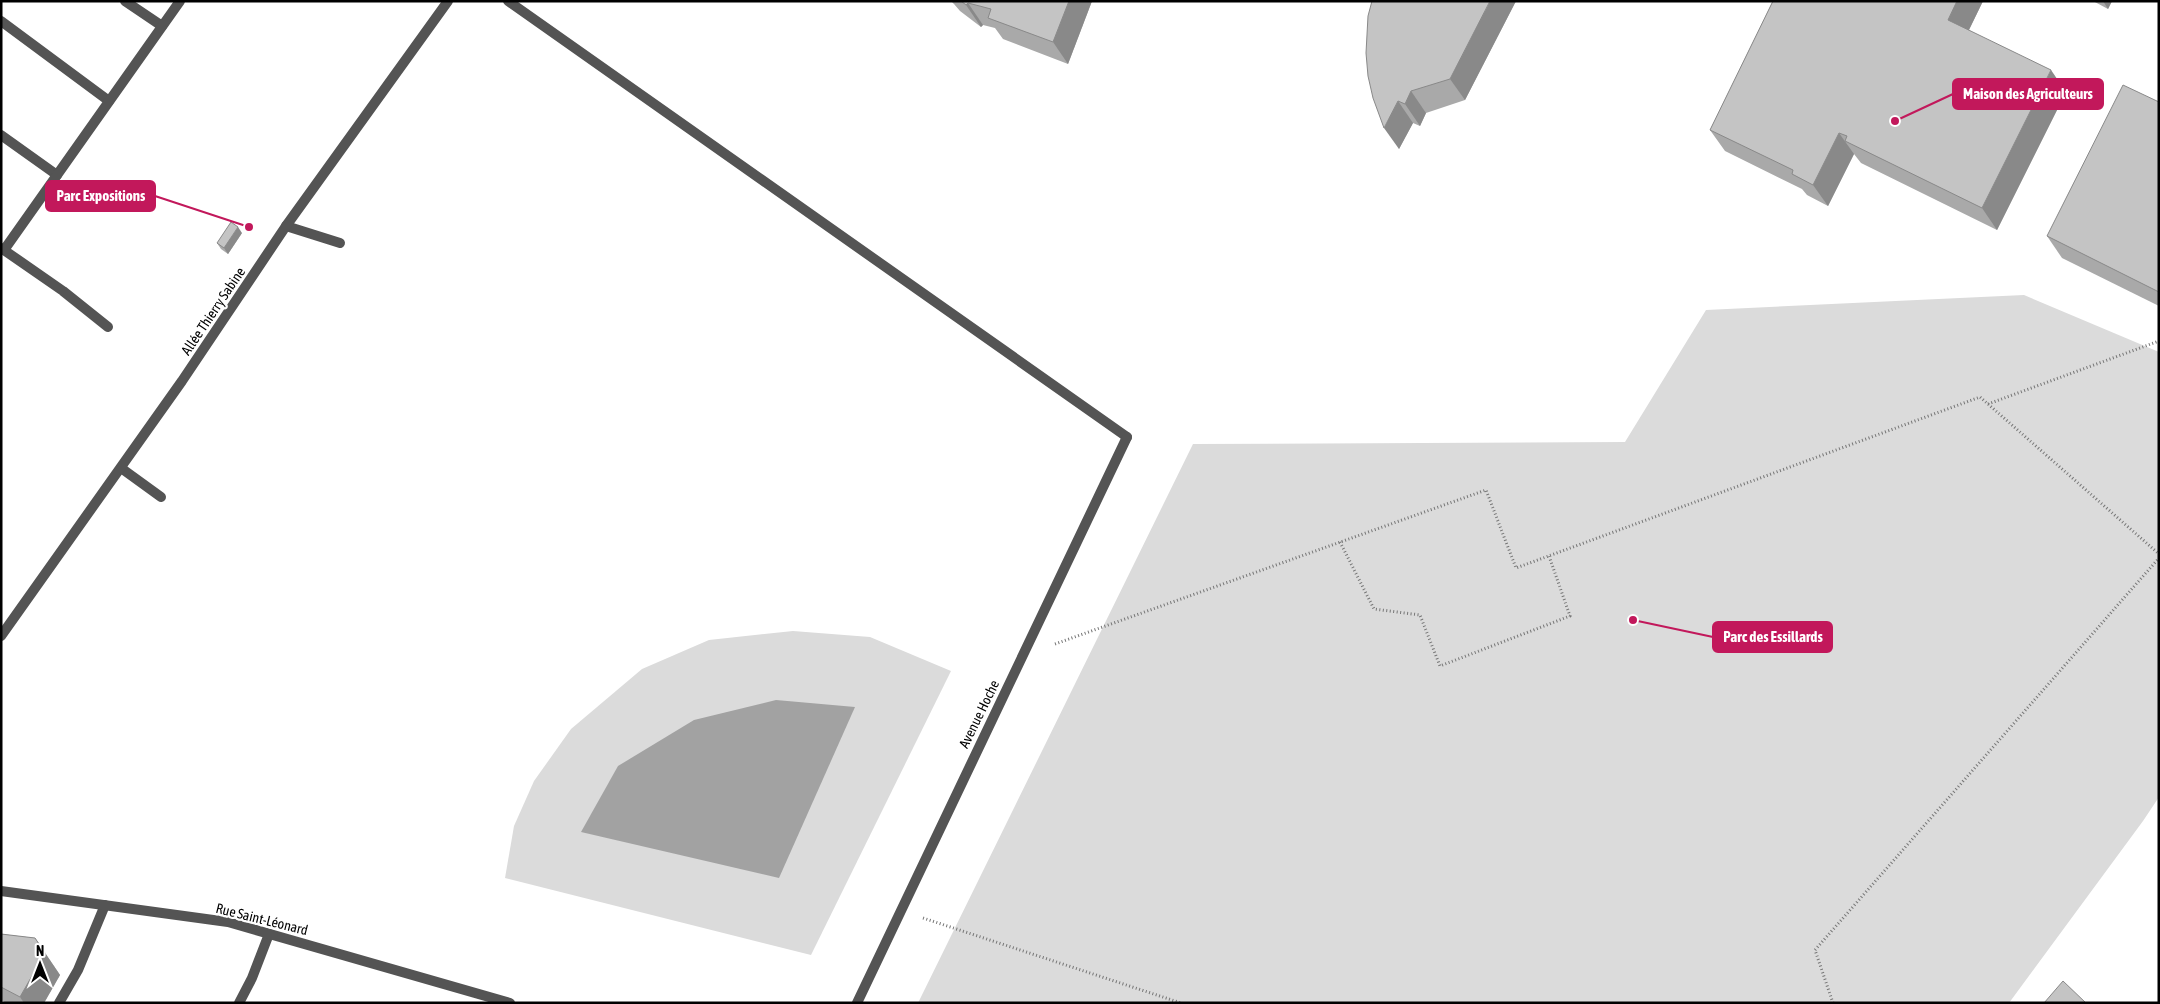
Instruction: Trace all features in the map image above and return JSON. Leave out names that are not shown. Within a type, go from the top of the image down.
[{"type":"street","points":[[125,1],[162,26]]},
{"type":"street","points":[[108,327],[63,291],[3,249],[180,1]]},
{"type":"street","name":"Allée Thierry Sabine","points":[[1,636],[121,468],[286,226],[448,1]]},
{"type":"street","name":"Avenue Hoche","points":[[508,1],[1127,437],[857,1003]]},
{"type":"street","points":[[1,22],[110,101]]},
{"type":"street","points":[[1,135],[57,175]]},
{"type":"street","points":[[286,226],[340,243]]},
{"type":"street","points":[[121,468],[161,498]]},
{"type":"street","name":"Rue Saint-Léonard","points":[[1,891],[228,922],[510,1003]]},
{"type":"street","points":[[59,1003],[78,970],[105,905]]},
{"type":"street","points":[[239,1003],[252,978],[269,934]]},
{"type":"path","points":[[1988,404],[2159,341]]},
{"type":"path","points":[[1022,656],[1486,490],[1516,568],[1980,397],[2159,554]]},
{"type":"path","points":[[1340,542],[1374,609],[1420,615],[1440,666],[1570,616],[1549,556]]},
{"type":"path","points":[[1833,1003],[1815,950],[2159,558]]},
{"type":"path","points":[[900,910],[1181,1003]]},
{"type":"shaded area","points":[[2024,295],[2159,352],[2159,797],[2009,1003],[918,1003],[1193,444],[1625,442],[1706,310]]},
{"type":"shaded area","points":[[793,631],[870,637],[951,671],[811,955],[505,878],[514,826],[534,781],[571,729],[642,669],[709,640]]},
{"type":"shaded area","points":[[776,700],[855,707],[779,878],[581,832],[618,766],[694,720]]},
{"type":"building","points":[[961,1],[1069,1],[1053,42],[988,18],[991,9],[968,3],[966,5]]},
{"type":"building","points":[[1372,1],[1490,1],[1450,79],[1411,91],[1405,104],[1398,101],[1384,128],[1373,98],[1368,76],[1366,53],[1368,16]]},
{"type":"building","points":[[1773,1],[1957,1],[1948,20],[2051,70],[1982,208],[1845,141],[1847,136],[1839,133],[1813,185],[1792,174],[1793,170],[1710,130]]},
{"type":"building","points":[[2123,85],[2159,102],[2159,292],[2047,236]]},
{"type":"building","points":[[231,222],[238,227],[224,248],[217,243]]},
{"type":"building","points":[[1,934],[35,938],[45,953],[20,997],[1,987]]},
{"type":"building","points":[[2063,981],[2086,1003],[2044,1003]]},
{"type":"place","name":"Maison des Agriculteurs","points":[[1895,121]]},
{"type":"place","name":"Parc Expositions","points":[[249,227]]},
{"type":"place","name":"Parc des Essillards","points":[[1633,620]]}]
